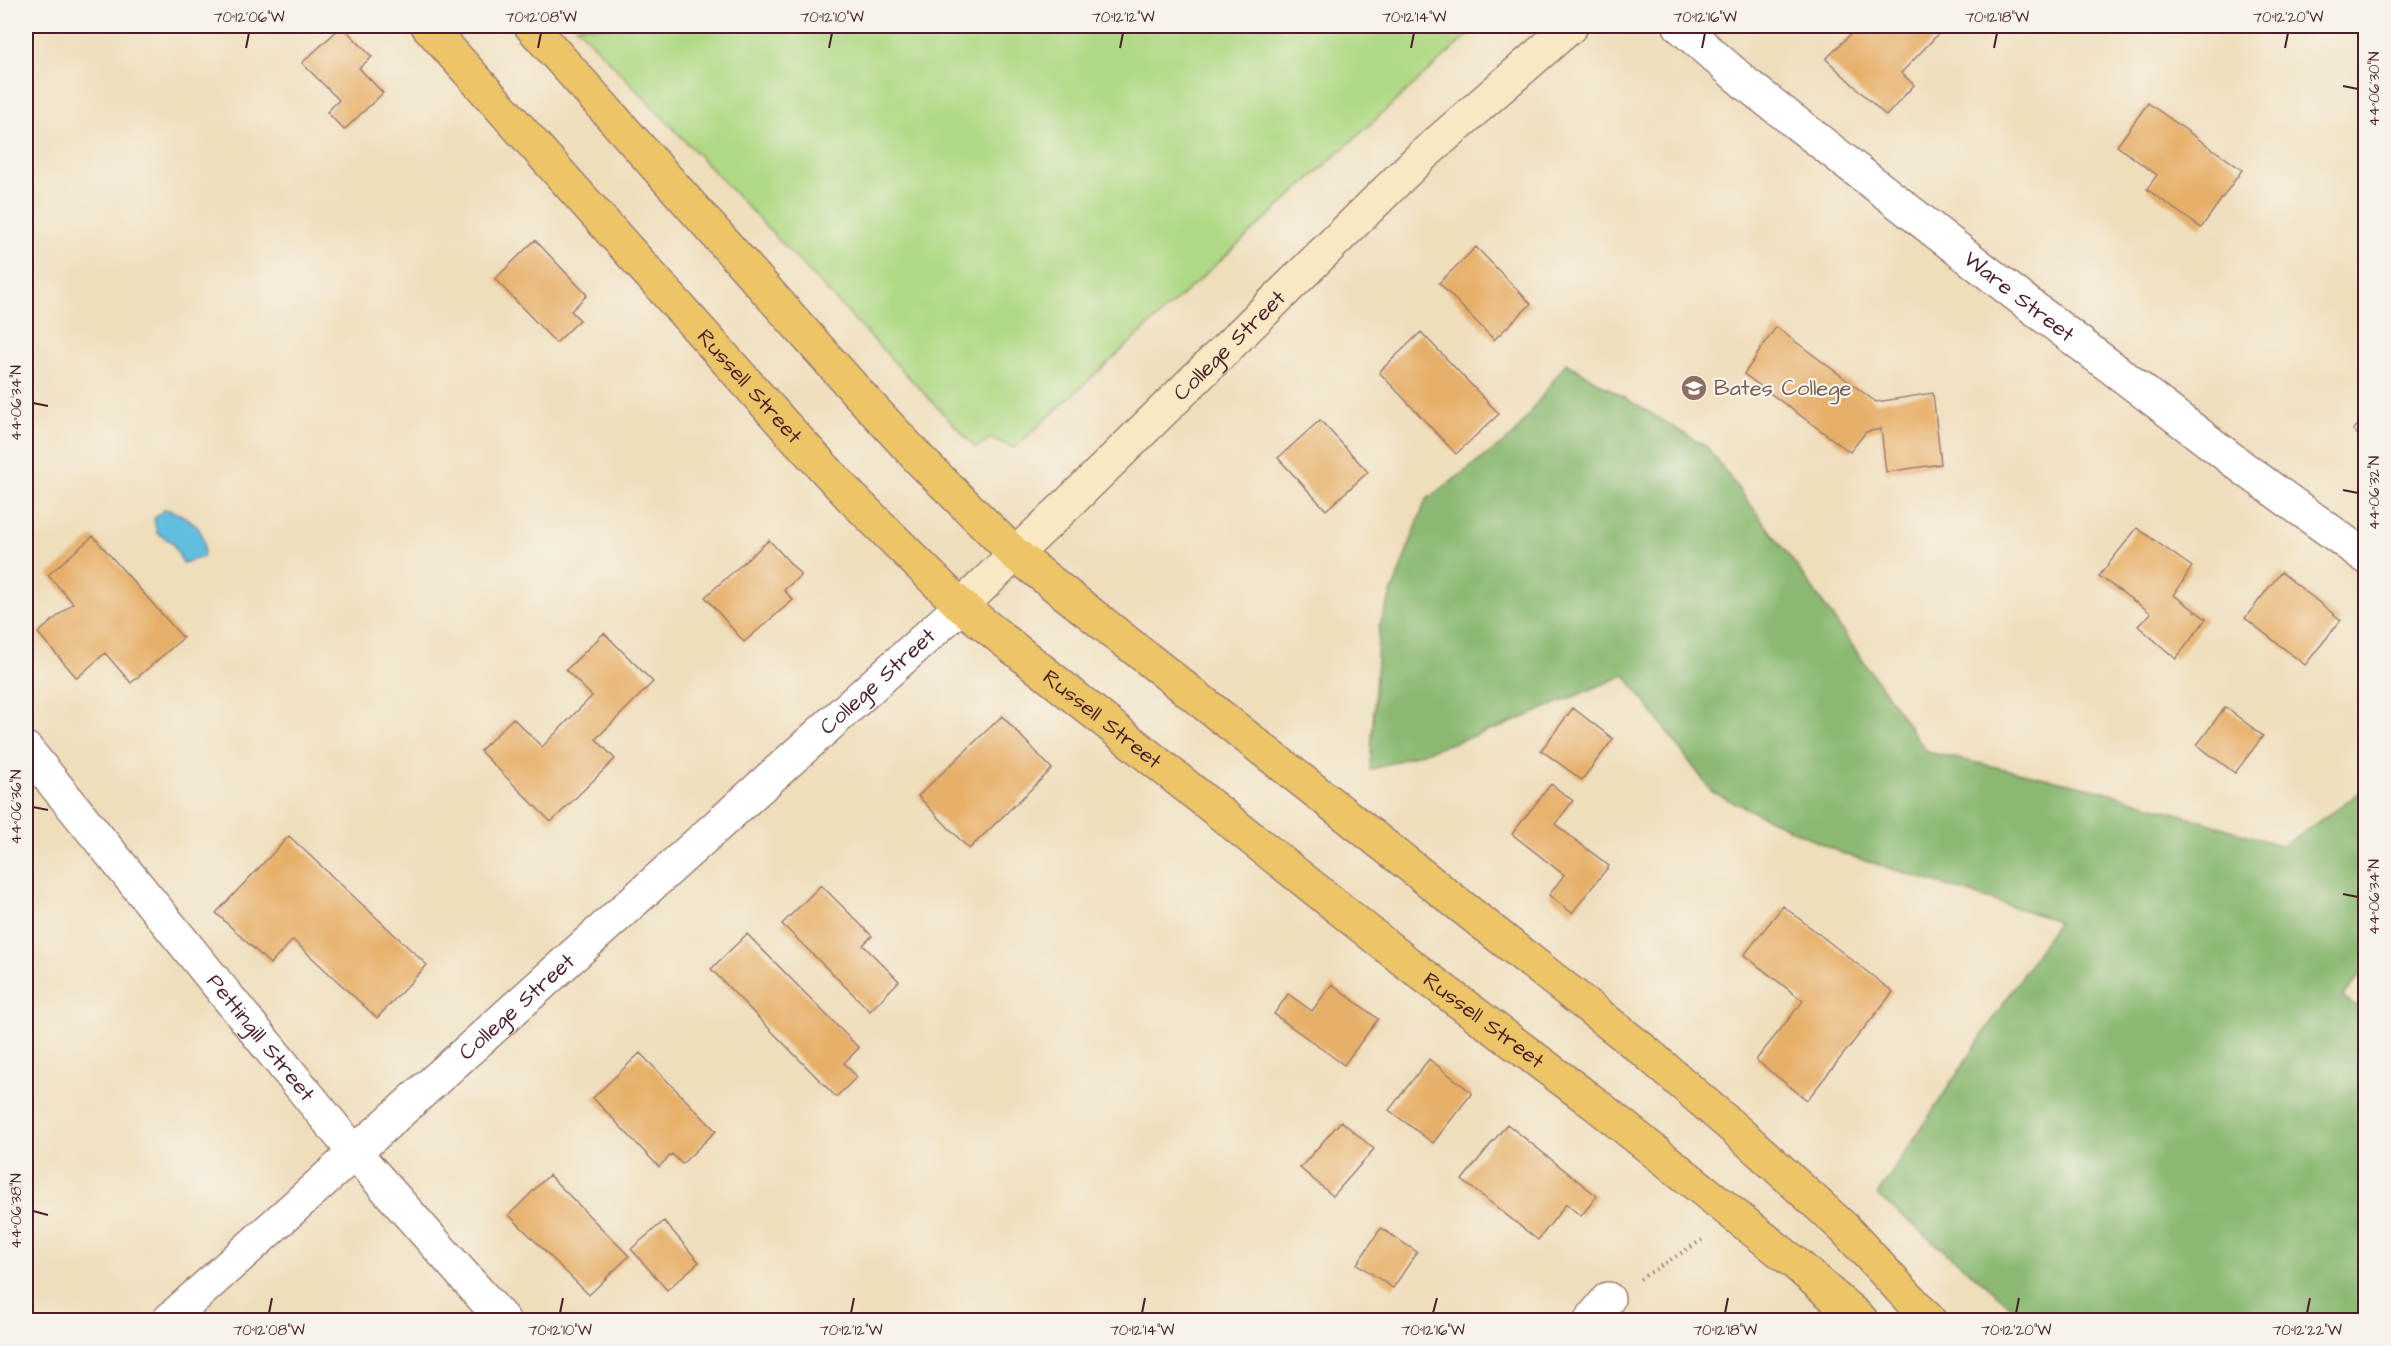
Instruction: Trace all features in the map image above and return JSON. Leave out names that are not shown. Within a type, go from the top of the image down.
[{"type":"main road","name":"Russell Street","points":[[428,26],[787,428],[851,497],[961,606],[1410,965],[1612,1118],[1796,1264],[1861,1320]]},
{"type":"main road","points":[[531,26],[920,460],[1015,554],[1461,909],[1647,1053],[1745,1138],[1903,1283],[1949,1320]]},
{"type":"main road","name":"College Street","points":[[961,606],[1422,156],[1571,26]]},
{"type":"main road","points":[[1844,1228],[1929,1320]]},
{"type":"street","name":"Ware Street","points":[[1680,26],[1746,83],[2004,286],[2246,470],[2366,557]]},
{"type":"street","name":"College Street","points":[[170,1320],[961,606]]},
{"type":"street","name":"Pettingill Street","points":[[26,749],[354,1152],[503,1320]]},
{"type":"path","points":[[1600,1310],[1702,1239]]},
{"type":"green space","points":[[576,26],[1478,26],[1014,448],[991,438],[976,448]]},
{"type":"green space","points":[[1566,363],[1707,447],[1798,568],[1927,752],[2101,790],[2283,846],[2365,789],[2365,969],[2343,997],[2365,1012],[2365,1320],[2028,1320],[1877,1195],[2058,921],[1841,853],[1712,792],[1625,675],[1501,727],[1370,770],[1379,627],[1426,500],[1514,435]]},
{"type":"water","points":[[165,509],[182,515],[200,531],[203,538],[203,557],[183,563],[172,542],[157,533],[154,519]]},
{"type":"building","points":[[342,26],[372,57],[359,68],[383,93],[344,130],[327,112],[339,100],[302,63]]},
{"type":"building","points":[[1859,26],[1946,26],[1901,73],[1914,85],[1886,116],[1826,59]]},
{"type":"building","points":[[2148,103],[2242,170],[2201,228],[2147,189],[2157,175],[2117,146]]},
{"type":"building","points":[[535,240],[587,295],[571,311],[580,320],[556,343],[495,279]]},
{"type":"building","points":[[1476,247],[1531,304],[1494,340],[1439,283]]},
{"type":"building","points":[[1776,327],[1876,402],[1933,393],[1941,464],[1886,472],[1881,429],[1866,432],[1850,452],[1744,374]]},
{"type":"building","points":[[1421,332],[1499,414],[1456,454],[1379,372]]},
{"type":"building","points":[[2366,417],[2366,442],[2353,430]]},
{"type":"building","points":[[1320,420],[1368,472],[1326,510],[1278,458]]},
{"type":"building","points":[[2137,528],[2192,567],[2174,595],[2206,619],[2176,659],[2138,626],[2151,613],[2099,576]]},
{"type":"building","points":[[93,536],[183,638],[131,683],[105,653],[77,678],[38,633],[73,603],[48,575]]},
{"type":"building","points":[[769,540],[801,575],[784,590],[793,600],[744,642],[705,597]]},
{"type":"building","points":[[2281,572],[2341,620],[2305,665],[2245,618]]},
{"type":"building","points":[[604,633],[653,682],[596,739],[615,759],[551,822],[480,751],[513,718],[542,747],[592,696],[566,670]]},
{"type":"building","points":[[2225,707],[2263,736],[2235,773],[2197,745]]},
{"type":"building","points":[[1573,708],[1613,739],[1582,780],[1541,750]]},
{"type":"building","points":[[1002,716],[1052,769],[969,849],[918,796]]},
{"type":"building","points":[[1551,784],[1573,801],[1555,824],[1609,866],[1572,913],[1549,895],[1564,875],[1512,834]]},
{"type":"building","points":[[289,836],[427,965],[377,1018],[293,940],[270,964],[216,913]]},
{"type":"building","points":[[821,885],[872,936],[863,945],[899,981],[870,1011],[782,924]]},
{"type":"building","points":[[1783,906],[1893,992],[1807,1100],[1756,1060],[1803,1001],[1744,955]]},
{"type":"building","points":[[747,934],[859,1048],[844,1063],[857,1077],[836,1097],[711,969]]},
{"type":"building","points":[[1332,984],[1378,1019],[1344,1065],[1274,1014],[1288,994],[1312,1011]]},
{"type":"building","points":[[640,1053],[716,1131],[682,1164],[672,1154],[659,1167],[593,1098]]},
{"type":"building","points":[[1429,1059],[1472,1093],[1433,1143],[1389,1110]]},
{"type":"building","points":[[1341,1121],[1374,1149],[1333,1196],[1300,1168]]},
{"type":"building","points":[[1507,1124],[1597,1196],[1581,1216],[1566,1204],[1538,1240],[1462,1180]]},
{"type":"building","points":[[549,1175],[629,1256],[589,1295],[509,1215]]},
{"type":"building","points":[[664,1221],[699,1262],[667,1290],[631,1249]]},
{"type":"building","points":[[1381,1228],[1417,1252],[1393,1288],[1357,1264]]},
{"type":"place","name":"Bates College","points":[[1694,388]]}]
